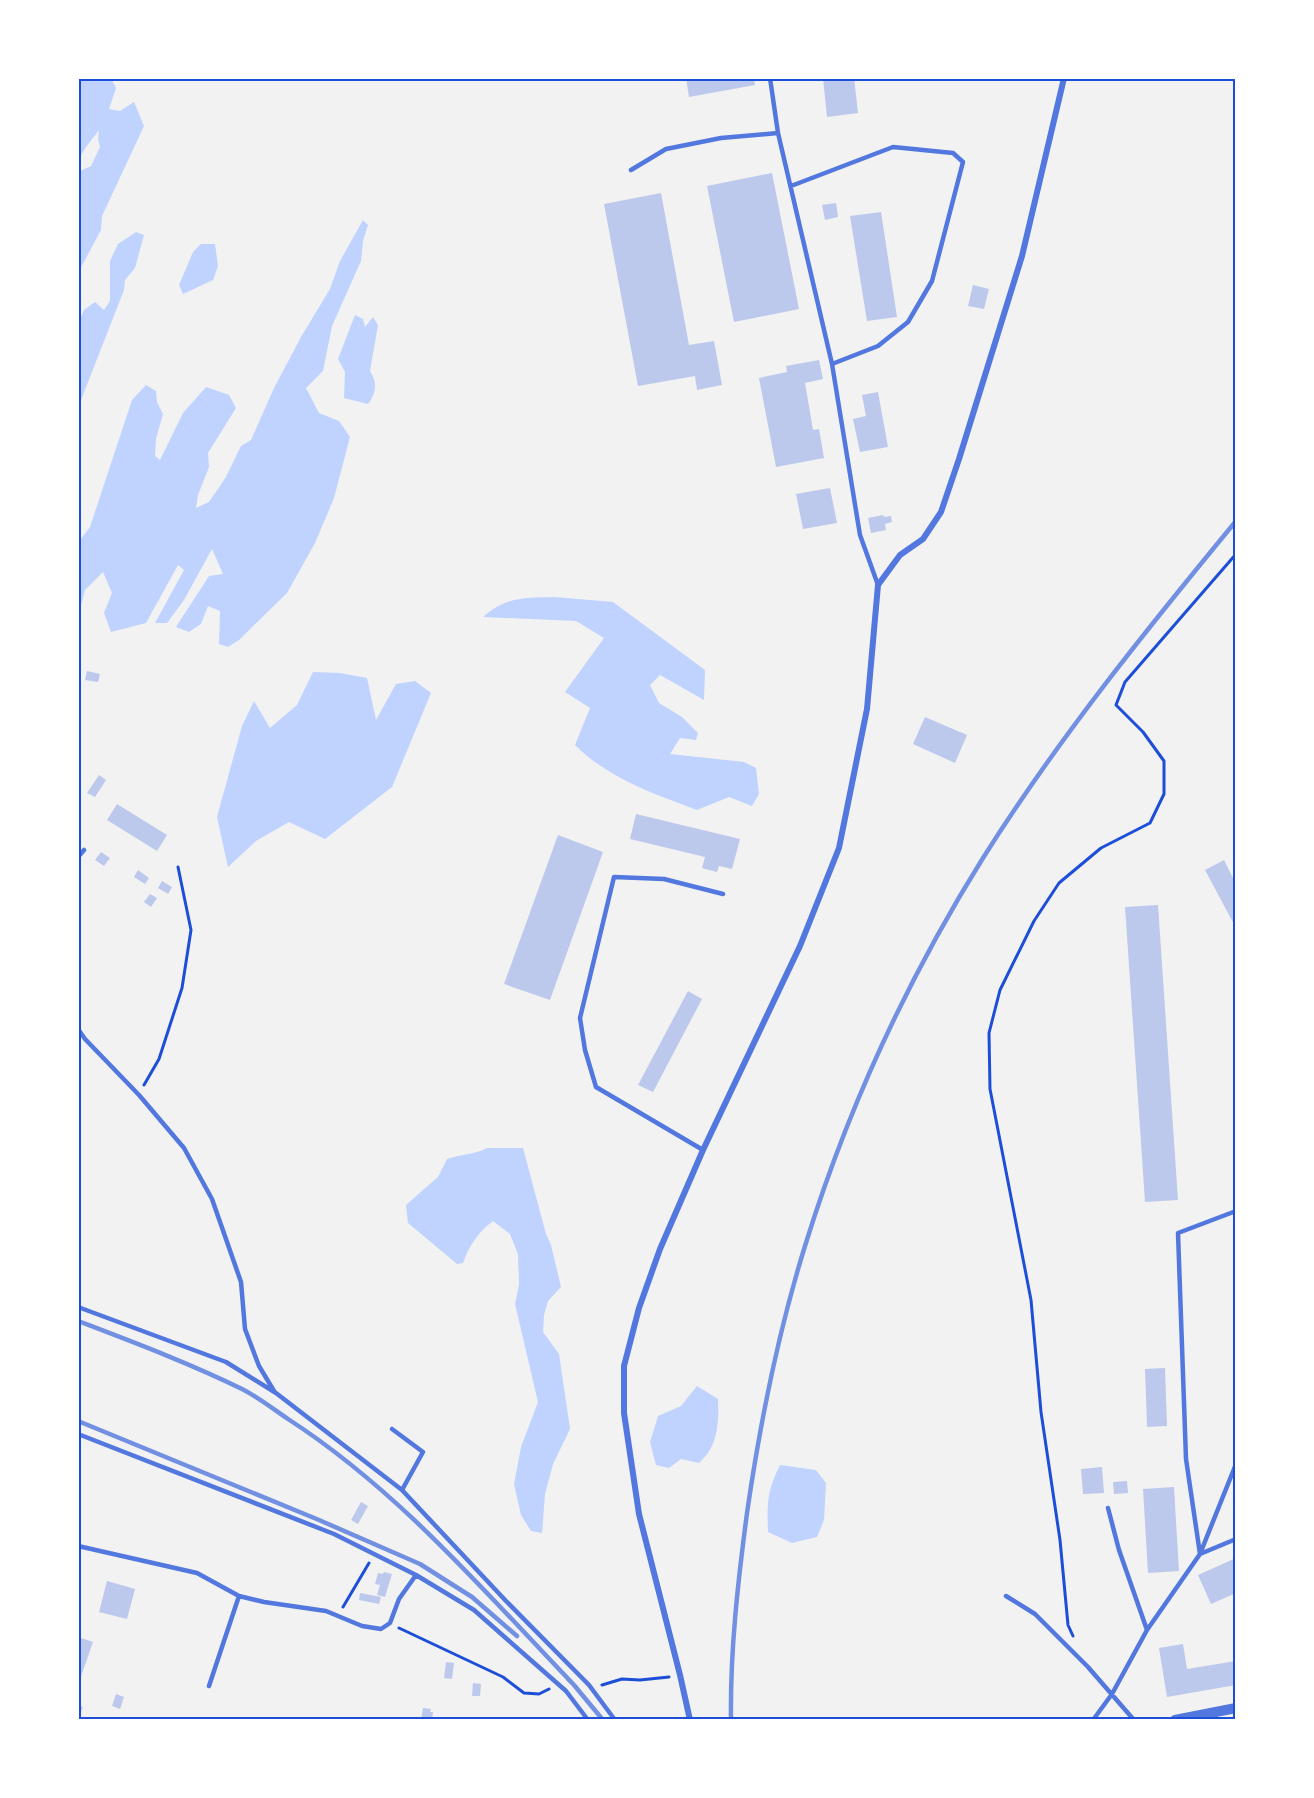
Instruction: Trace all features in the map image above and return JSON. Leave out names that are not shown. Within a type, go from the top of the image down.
[{"type":"street","points":[[690,1720],[639,1514],[624,1413],[624,1366],[639,1308],[660,1249],[703,1150],[800,946],[839,848],[867,709],[878,585],[900,555],[923,539],[941,512],[1022,256],[1064,78]]},
{"type":"street","points":[[1175,1720],[1236,1708]]},
{"type":"lane","points":[[770,78],[778,133],[832,364],[860,535],[878,585]]},
{"type":"lane","points":[[630,170],[666,149],[721,138],[778,133]]},
{"type":"lane","points":[[791,186],[893,147],[953,153],[963,162],[932,281],[908,322],[878,346],[832,364]]},
{"type":"lane","points":[[78,857],[84,850]]},
{"type":"lane","points":[[703,1150],[596,1086],[585,1050],[580,1018],[614,877],[664,879],[723,894]]},
{"type":"lane","points":[[78,1029],[184,1148],[212,1199],[241,1282],[245,1329],[259,1366],[276,1393]]},
{"type":"lane","points":[[1200,1554],[1186,1459],[1178,1233],[1236,1211]]},
{"type":"lane","points":[[78,1307],[226,1362],[276,1393],[402,1490],[589,1685],[615,1720]]},
{"type":"lane","points":[[392,1429],[423,1452],[402,1490]]},
{"type":"lane","points":[[78,1434],[334,1534],[416,1575],[474,1610],[566,1691],[588,1720]]},
{"type":"lane","points":[[1093,1720],[1112,1694],[1147,1630],[1200,1554],[1236,1464]]},
{"type":"lane","points":[[1108,1508],[1119,1550],[1147,1630]]},
{"type":"lane","points":[[1200,1554],[1236,1539]]},
{"type":"lane","points":[[78,1546],[197,1573],[239,1596],[326,1611],[362,1626],[381,1629],[390,1623],[399,1599],[416,1575]]},
{"type":"lane","points":[[209,1686],[239,1596]]},
{"type":"lane","points":[[1006,1596],[1035,1614],[1089,1667],[1134,1720]]},
{"type":"path","points":[[1073,1636],[1068,1625],[1060,1540],[1041,1412],[1031,1300],[990,1089],[989,1033],[1000,990],[1034,921],[1059,883],[1101,848],[1150,823],[1164,794],[1164,761],[1143,732],[1116,705],[1125,682],[1236,554]]},
{"type":"path","points":[[139,1095],[159,1059],[182,988],[191,930],[178,867]]},
{"type":"path","points":[[338,1616],[374,1554]]},
{"type":"water","points":[[85,78],[111,78],[116,88],[109,109],[120,111],[134,102],[144,126],[102,216],[101,230],[78,273],[78,173],[91,166],[100,147],[99,130],[78,160],[78,81]]},
{"type":"water","points":[[363,220],[368,225],[363,241],[361,261],[332,326],[323,371],[306,388],[319,413],[339,421],[350,437],[334,498],[315,543],[287,593],[239,640],[228,647],[219,644],[220,611],[208,606],[201,624],[189,632],[176,627],[209,576],[223,574],[212,549],[184,600],[167,623],[155,623],[184,570],[178,565],[146,623],[111,632],[104,613],[112,593],[103,572],[85,590],[78,611],[78,543],[90,527],[132,400],[146,385],[156,391],[157,402],[163,414],[156,439],[155,456],[160,460],[183,413],[206,387],[229,395],[236,408],[208,453],[209,467],[198,495],[196,508],[209,502],[226,477],[241,446],[251,440],[274,388],[330,289],[340,261]]},
{"type":"water","points":[[136,232],[144,235],[135,268],[125,280],[124,290],[78,403],[78,324],[84,310],[95,302],[104,310],[110,301],[110,261],[118,244]]},
{"type":"water","points":[[201,244],[215,244],[218,266],[213,280],[183,294],[179,285],[193,252]]},
{"type":"water","points":[[355,315],[363,319],[365,327],[373,317],[378,325],[370,371],[375,388],[368,404],[344,398],[345,372],[338,359]]},
{"type":"water","points":[[555,597],[613,602],[705,670],[704,700],[660,675],[650,685],[659,703],[682,717],[698,733],[696,740],[680,738],[670,754],[744,762],[756,768],[759,794],[752,806],[729,797],[697,810],[632,784],[602,767],[575,745],[590,708],[565,692],[604,638],[576,621],[483,617],[508,602],[526,598]]},
{"type":"water","points":[[313,672],[340,673],[367,678],[376,720],[396,684],[415,681],[431,693],[392,787],[325,839],[289,822],[256,841],[228,867],[217,817],[242,726],[254,701],[270,728],[297,705]]},
{"type":"water","points":[[487,1148],[523,1148],[561,1287],[548,1301],[543,1332],[559,1354],[570,1429],[553,1464],[545,1494],[542,1533],[531,1531],[521,1515],[514,1484],[521,1447],[538,1402],[515,1304],[519,1285],[518,1254],[510,1234],[493,1221],[475,1240],[463,1263],[457,1264],[408,1223],[406,1205],[438,1177],[447,1159]]},
{"type":"water","points":[[697,1386],[718,1399],[716,1434],[710,1450],[699,1463],[681,1459],[669,1468],[656,1465],[650,1442],[658,1416],[681,1406]]},
{"type":"water","points":[[780,1465],[816,1470],[826,1483],[824,1520],[817,1537],[792,1543],[768,1532],[769,1497],[772,1482]]},
{"type":"building","points":[[686,78],[754,78],[755,85],[689,97]]},
{"type":"building","points":[[823,78],[854,78],[858,113],[827,117]]},
{"type":"building","points":[[772,173],[799,309],[734,322],[707,186]]},
{"type":"building","points":[[661,193],[689,345],[714,341],[722,385],[697,390],[695,376],[638,386],[604,204]]},
{"type":"building","points":[[836,203],[838,217],[825,220],[822,205]]},
{"type":"building","points":[[881,212],[897,317],[867,321],[850,216]]},
{"type":"building","points":[[973,285],[989,289],[984,309],[968,306]]},
{"type":"building","points":[[819,360],[823,379],[805,383],[813,430],[819,429],[824,458],[776,467],[759,378],[787,372],[786,366]]},
{"type":"building","points":[[878,392],[888,447],[860,452],[853,419],[866,416],[862,395]]},
{"type":"building","points":[[830,488],[837,523],[803,529],[796,494]]},
{"type":"building","points":[[883,515],[884,517],[891,516],[892,522],[885,524],[886,530],[871,533],[868,518]]},
{"type":"building","points":[[87,671],[100,674],[98,682],[85,680]]},
{"type":"building","points":[[925,717],[967,735],[955,763],[913,744]]},
{"type":"building","points":[[99,775],[106,780],[95,797],[87,793]]},
{"type":"building","points":[[117,804],[167,835],[157,851],[107,820]]},
{"type":"building","points":[[636,814],[740,839],[732,869],[719,866],[717,872],[702,868],[705,857],[630,839]]},
{"type":"building","points":[[558,835],[603,852],[550,1000],[504,984]]},
{"type":"building","points":[[101,852],[110,858],[104,866],[95,860]]},
{"type":"building","points":[[1224,860],[1236,884],[1236,928],[1205,870]]},
{"type":"building","points":[[138,870],[149,878],[145,884],[134,877]]},
{"type":"building","points":[[162,881],[172,887],[168,894],[158,888]]},
{"type":"building","points":[[150,894],[157,898],[151,907],[144,902]]},
{"type":"building","points":[[1158,905],[1178,1200],[1145,1202],[1125,907]]},
{"type":"building","points":[[688,991],[702,999],[653,1092],[638,1085]]},
{"type":"building","points":[[1165,1368],[1167,1426],[1147,1427],[1145,1369]]},
{"type":"building","points":[[1102,1467],[1104,1493],[1083,1494],[1081,1469]]},
{"type":"building","points":[[1127,1481],[1128,1493],[1114,1494],[1113,1482]]},
{"type":"building","points":[[1174,1487],[1179,1571],[1148,1573],[1143,1489]]},
{"type":"building","points":[[361,1502],[368,1506],[358,1524],[351,1520]]},
{"type":"building","points":[[1236,1558],[1236,1593],[1211,1604],[1198,1575]]},
{"type":"building","points":[[384,1572],[392,1574],[385,1597],[377,1595],[380,1585],[375,1584],[378,1573],[383,1574]]},
{"type":"building","points":[[107,1581],[135,1589],[127,1619],[99,1612]]},
{"type":"building","points":[[360,1593],[381,1597],[379,1604],[359,1600]]},
{"type":"building","points":[[78,1637],[93,1642],[78,1685]]},
{"type":"building","points":[[1183,1644],[1187,1669],[1236,1661],[1236,1685],[1167,1697],[1159,1648]]},
{"type":"building","points":[[446,1662],[454,1663],[452,1679],[444,1678]]},
{"type":"building","points":[[473,1683],[481,1684],[480,1696],[472,1696]]},
{"type":"building","points":[[116,1694],[124,1697],[120,1709],[112,1706]]},
{"type":"building","points":[[78,1706],[83,1707],[78,1719]]},
{"type":"building","points":[[423,1708],[431,1709],[432,1720],[421,1720]]},
{"type":"railway","points":[[731,1720],[733,1642],[741,1564],[752,1479],[771,1378],[786,1312],[805,1246],[860,1095],[929,950],[983,858],[1042,770],[1104,685],[1236,521]]},
{"type":"railway","points":[[78,1321],[242,1389],[328,1447],[366,1477],[438,1543],[574,1685]]},
{"type":"railway","points":[[78,1421],[420,1564],[472,1597],[517,1636]]},
{"type":"railway","points":[[568,1679],[603,1720]]}]
